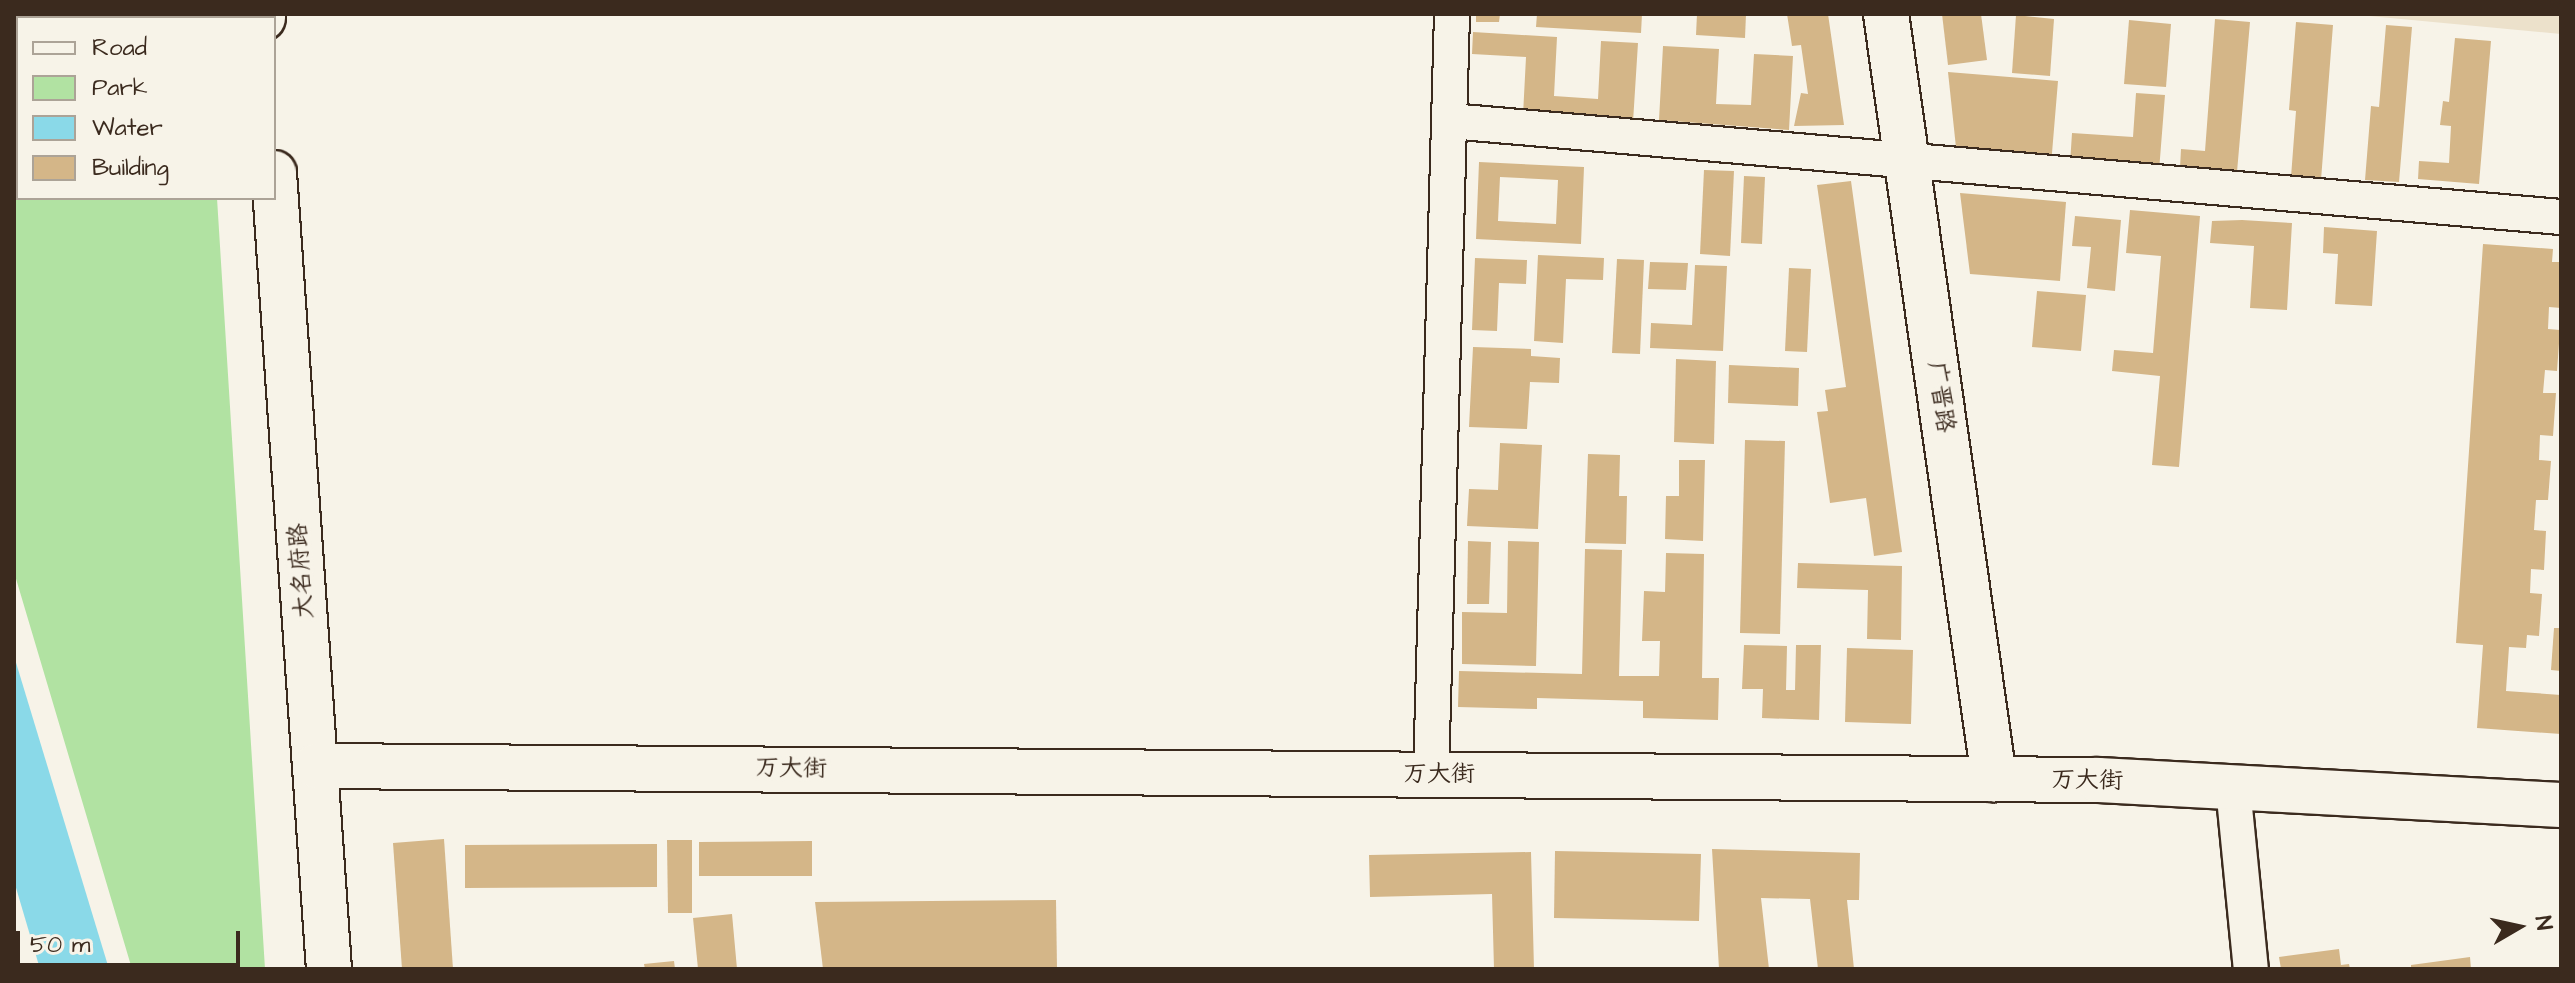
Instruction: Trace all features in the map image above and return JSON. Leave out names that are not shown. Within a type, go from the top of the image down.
[{"type":"street","points":[[1431,775],[1452,14]]},
{"type":"street","name":"广晋路","points":[[1886,14],[1994,779]]},
{"type":"street","points":[[1450,121],[2561,217]]},
{"type":"street","name":"大名府路","points":[[245,200],[299,969]]},
{"type":"street","name":"大名府路","points":[[276,200],[329,969]]},
{"type":"street","name":"万大街","points":[[316,766],[1994,779],[2233,787],[2561,805]]},
{"type":"street","points":[[2233,787],[2251,969]]},
{"type":"shaded area","points":[[2348,14],[2561,14],[2561,34]]},
{"type":"green space","points":[[14,14],[206,14],[16,16],[16,200],[217,200],[265,969],[132,969],[14,572]]},
{"type":"water","points":[[14,656],[109,969],[40,969],[14,881]]},
{"type":"building","points":[[1476,14],[1500,14],[1499,22],[1476,22]]},
{"type":"building","points":[[1537,14],[1642,14],[1641,33],[1536,27]]},
{"type":"building","points":[[1697,14],[1746,14],[1745,38],[1696,35]]},
{"type":"building","points":[[1787,14],[1828,14],[1844,125],[1794,126],[1801,93],[1808,94],[1801,45],[1792,46]]},
{"type":"building","points":[[1942,14],[1981,14],[1987,60],[1948,65]]},
{"type":"building","points":[[2016,15],[2054,19],[2050,76],[2012,73]]},
{"type":"building","points":[[2215,19],[2250,22],[2237,172],[2180,168],[2181,149],[2205,151]]},
{"type":"building","points":[[2129,20],[2171,24],[2166,87],[2124,84]]},
{"type":"building","points":[[2296,22],[2333,25],[2321,180],[2291,177],[2296,111],[2289,110]]},
{"type":"building","points":[[2386,25],[2412,27],[2399,182],[2365,180],[2371,106],[2379,107]]},
{"type":"building","points":[[1473,32],[1557,37],[1554,96],[1598,99],[1601,41],[1638,43],[1633,122],[1523,115],[1526,57],[1472,54]]},
{"type":"building","points":[[2455,38],[2491,41],[2479,184],[2418,179],[2419,161],[2449,163],[2451,126],[2440,125],[2443,101],[2449,102]]},
{"type":"building","points":[[1663,46],[1719,49],[1716,104],[1751,105],[1754,54],[1793,56],[1789,130],[1659,120]]},
{"type":"building","points":[[1948,72],[2058,81],[2051,165],[1957,157]]},
{"type":"building","points":[[2136,93],[2165,95],[2159,171],[2070,164],[2072,133],[2133,137]]},
{"type":"building","points":[[1479,162],[1584,167],[1581,244],[1476,239]],"holes":[[[1500,177],[1558,180],[1556,224],[1498,221]]]},
{"type":"building","points":[[1704,170],[1734,171],[1730,256],[1700,254]]},
{"type":"building","points":[[1744,176],[1765,177],[1762,244],[1741,243]]},
{"type":"building","points":[[1851,181],[1902,552],[1874,556],[1866,498],[1830,503],[1817,412],[1828,411],[1825,390],[1846,387],[1817,185]]},
{"type":"building","points":[[1960,193],[2066,202],[2060,281],[1970,274]]},
{"type":"building","points":[[2130,210],[2200,216],[2179,467],[2152,465],[2160,376],[2112,371],[2114,350],[2153,353],[2161,256],[2126,253]]},
{"type":"building","points":[[2075,216],[2121,220],[2115,291],[2087,288],[2091,247],[2072,246]]},
{"type":"building","points":[[2212,221],[2292,223],[2287,310],[2250,308],[2254,246],[2210,243]]},
{"type":"building","points":[[2324,227],[2377,231],[2372,306],[2335,304],[2338,254],[2323,253]]},
{"type":"building","points":[[2483,244],[2553,249],[2552,262],[2561,262],[2561,308],[2549,307],[2548,329],[2560,330],[2557,371],[2545,370],[2543,393],[2556,393],[2553,436],[2540,435],[2539,460],[2551,461],[2548,500],[2536,500],[2534,530],[2546,531],[2544,570],[2531,569],[2530,593],[2542,594],[2539,636],[2527,635],[2526,648],[2509,647],[2506,691],[2561,695],[2561,734],[2477,728],[2483,645],[2456,643]]},
{"type":"building","points":[[1538,255],[1604,258],[1603,280],[1566,279],[1563,343],[1534,341]]},
{"type":"building","points":[[1475,258],[1527,260],[1526,284],[1499,283],[1497,331],[1472,330]]},
{"type":"building","points":[[1617,259],[1644,260],[1640,354],[1612,353]]},
{"type":"building","points":[[1650,262],[1688,263],[1686,290],[1648,289]]},
{"type":"building","points":[[1695,265],[1727,266],[1723,351],[1650,348],[1651,323],[1692,325]]},
{"type":"building","points":[[1789,268],[1811,269],[1807,352],[1785,351]]},
{"type":"building","points":[[2037,291],[2086,295],[2081,351],[2032,347]]},
{"type":"building","points":[[1473,347],[1531,349],[1531,356],[1560,358],[1559,383],[1530,382],[1527,429],[1469,427]]},
{"type":"building","points":[[1676,359],[1716,361],[1714,444],[1674,442]]},
{"type":"building","points":[[1729,365],[1799,368],[1798,406],[1728,403]]},
{"type":"building","points":[[1745,440],[1785,441],[1780,634],[1740,633]]},
{"type":"building","points":[[1500,443],[1542,445],[1538,529],[1467,526],[1469,489],[1498,490]]},
{"type":"building","points":[[1588,454],[1620,455],[1619,496],[1627,496],[1626,544],[1585,543]]},
{"type":"building","points":[[1679,460],[1705,460],[1703,541],[1665,539],[1666,496],[1679,496]]},
{"type":"building","points":[[1468,541],[1491,542],[1489,604],[1467,604]]},
{"type":"building","points":[[1508,541],[1539,542],[1536,666],[1462,664],[1462,612],[1507,613]]},
{"type":"building","points":[[1585,549],[1622,550],[1619,676],[1659,676],[1660,641],[1642,641],[1644,591],[1665,592],[1666,553],[1704,554],[1702,678],[1719,678],[1718,720],[1643,718],[1643,701],[1537,698],[1537,709],[1458,707],[1459,671],[1582,674]]},
{"type":"building","points":[[1798,563],[1902,566],[1901,640],[1867,639],[1868,590],[1797,588]]},
{"type":"building","points":[[2554,628],[2561,628],[2561,671],[2551,670]]},
{"type":"building","points":[[1744,645],[1787,646],[1786,690],[1795,690],[1796,645],[1821,645],[1819,720],[1762,718],[1763,689],[1742,689]]},
{"type":"building","points":[[1847,648],[1913,650],[1911,724],[1845,722]]},
{"type":"building","points":[[444,839],[453,969],[402,969],[393,843]]},
{"type":"building","points":[[667,840],[692,840],[692,913],[668,913]]},
{"type":"building","points":[[812,841],[812,876],[699,876],[699,842]]},
{"type":"building","points":[[657,844],[657,887],[465,888],[465,845]]},
{"type":"building","points":[[1712,849],[1860,853],[1859,900],[1847,900],[1854,969],[1818,969],[1810,899],[1761,898],[1769,969],[1719,969]]},
{"type":"building","points":[[1555,851],[1701,854],[1699,921],[1554,918]]},
{"type":"building","points":[[1531,852],[1534,969],[1494,969],[1492,894],[1370,897],[1369,855]]},
{"type":"building","points":[[1056,900],[1057,969],[823,969],[815,902]]},
{"type":"building","points":[[732,914],[737,969],[698,969],[693,918]]},
{"type":"building","points":[[2339,949],[2341,965],[2349,964],[2350,969],[2281,969],[2279,957]]},
{"type":"building","points":[[2470,957],[2471,969],[2411,969],[2411,965]]},
{"type":"building","points":[[674,961],[675,969],[645,969],[644,964]]}]
